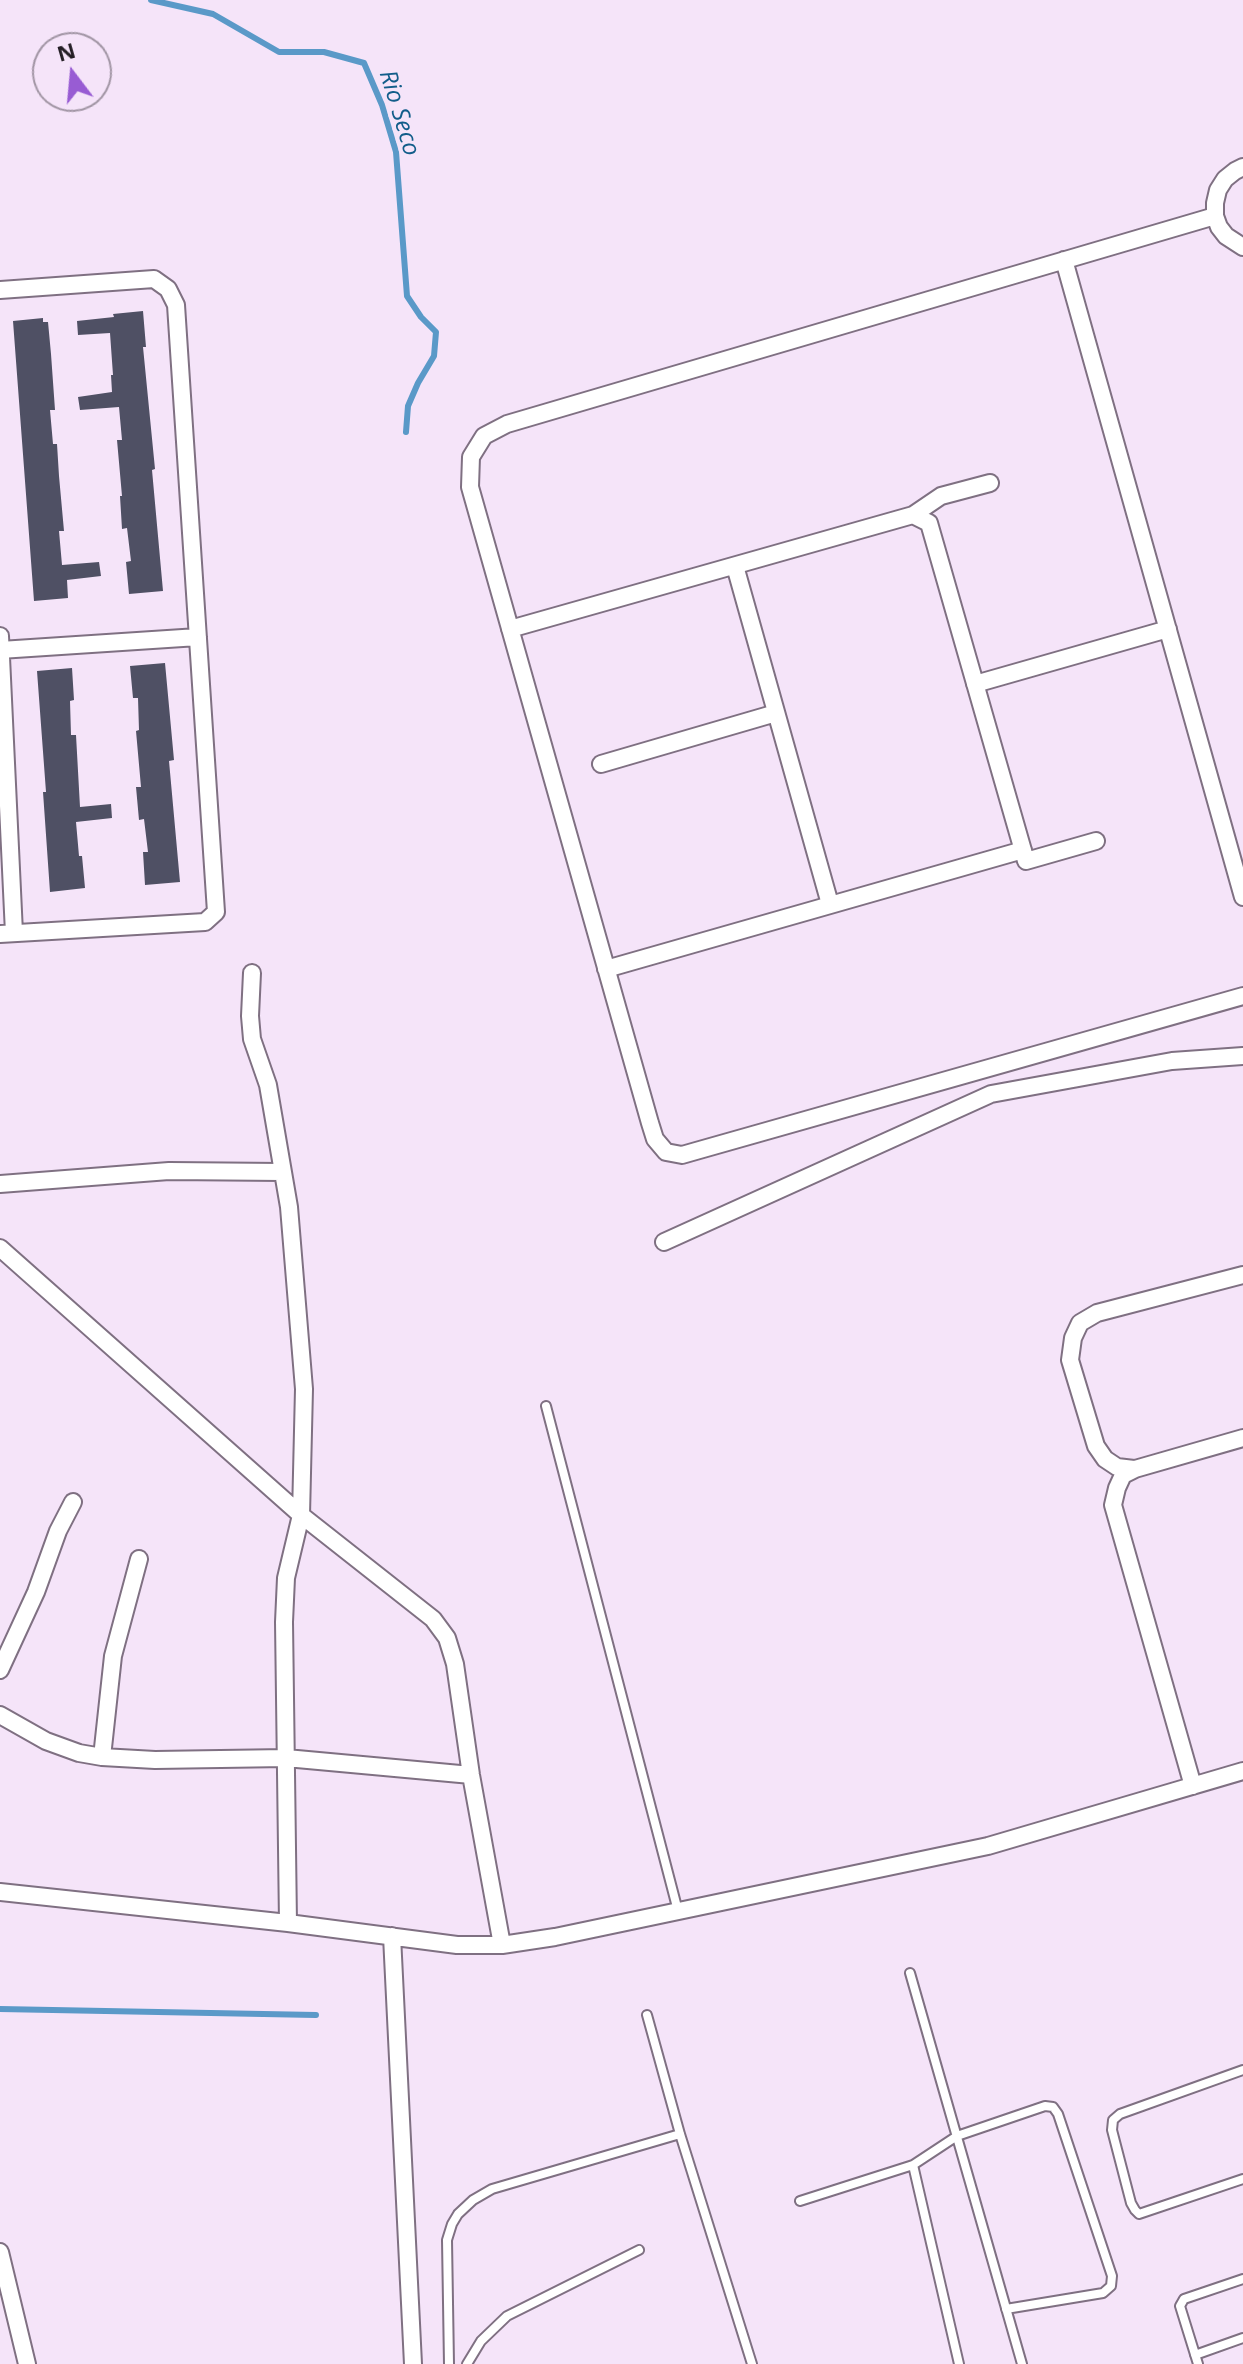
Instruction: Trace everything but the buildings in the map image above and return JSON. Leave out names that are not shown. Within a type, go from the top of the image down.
[{"type":"street","points":[[1243,167],[1225,179],[1215,203],[1215,216],[1226,236],[1243,247]]},
{"type":"street","points":[[1215,216],[507,424],[484,436],[471,457],[470,487],[655,1139],[666,1152],[682,1155],[1243,996]]},
{"type":"street","points":[[1064,260],[1243,897]]},
{"type":"street","points":[[0,290],[154,279],[168,289],[176,305],[216,912],[205,922],[7,934],[0,636]]},
{"type":"street","points":[[510,629],[913,515],[941,496],[990,483]]},
{"type":"street","points":[[913,515],[929,523],[1026,861],[1096,841]]},
{"type":"street","points":[[735,566],[830,904]]},
{"type":"street","points":[[975,684],[1168,629]]},
{"type":"street","points":[[0,650],[198,637]]},
{"type":"street","points":[[601,764],[776,713]]},
{"type":"street","points":[[606,969],[1023,850]]},
{"type":"street","points":[[252,973],[252,1039],[268,1085],[289,1207],[304,1389],[301,1515],[286,1578],[283,1667],[288,1923]]},
{"type":"street","points":[[664,1242],[991,1094],[1172,1061],[1243,1056]]},
{"type":"street","points":[[0,1184],[169,1171],[282,1172]]},
{"type":"street","points":[[0,1248],[301,1515],[433,1619],[447,1638],[455,1664],[471,1775],[502,1945]]},
{"type":"street","points":[[1135,1469],[1117,1467],[1105,1459],[1096,1446],[1070,1360],[1073,1338],[1080,1323],[1097,1313],[1243,1275]]},
{"type":"street","points":[[1193,1786],[1113,1505],[1123,1475],[1243,1438]]},
{"type":"street","points":[[0,1670],[73,1502]]},
{"type":"street","points":[[102,1757],[113,1656],[139,1559]]},
{"type":"street","points":[[0,1715],[46,1741],[79,1753],[102,1757],[155,1760],[286,1758],[471,1775]]},
{"type":"street","points":[[0,1892],[457,1945],[502,1945],[555,1937],[988,1846],[1243,1771]]},
{"type":"street","points":[[392,1936],[413,2364]]},
{"type":"street","points":[[0,2252],[27,2364]]},
{"type":"lane","points":[[546,1406],[678,1911]]},
{"type":"lane","points":[[910,1973],[1022,2364]]},
{"type":"lane","points":[[647,2015],[680,2134],[752,2364]]},
{"type":"lane","points":[[1243,2070],[1120,2114],[1113,2120],[1112,2130],[1131,2203],[1139,2214],[1243,2179]]},
{"type":"lane","points":[[800,2201],[913,2165],[957,2136],[1045,2106],[1053,2107],[1058,2114],[1112,2276],[1111,2286],[1103,2293],[1006,2309]]},
{"type":"lane","points":[[449,2364],[447,2240],[458,2214],[492,2189],[680,2134]]},
{"type":"lane","points":[[913,2165],[959,2364]]},
{"type":"lane","points":[[467,2364],[481,2341],[507,2316],[639,2250]]},
{"type":"lane","points":[[1243,2279],[1184,2299],[1180,2306],[1196,2359],[1243,2338]]},
{"type":"waterway","name":"Rio Seco","points":[[151,0],[213,14],[279,52],[324,52],[364,63],[382,105],[396,152],[407,296],[436,332],[434,356],[408,406],[406,432]]},
{"type":"waterway","points":[[0,2009],[316,2015]]}]
